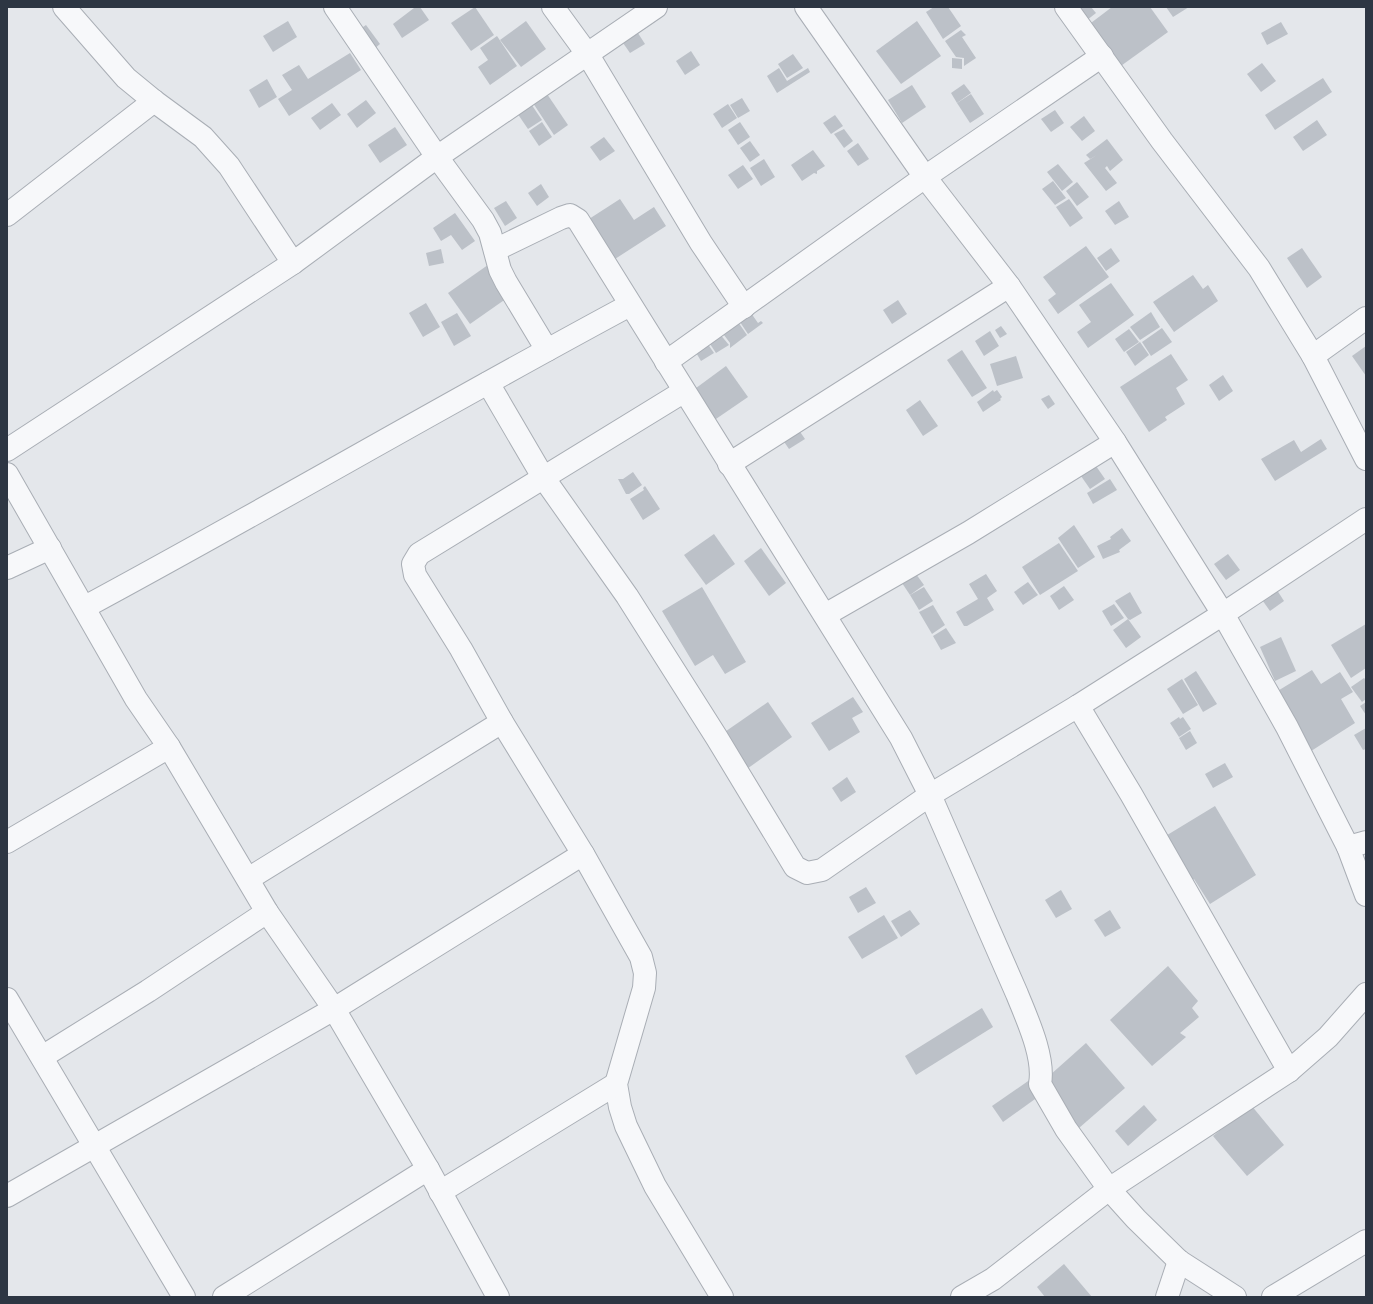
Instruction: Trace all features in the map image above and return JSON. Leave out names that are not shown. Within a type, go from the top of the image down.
[{"type":"street","points":[[64,7],[126,78],[154,101],[203,137],[229,166],[293,263]]},
{"type":"street","points":[[335,7],[437,157],[484,220],[506,282],[547,350]]},
{"type":"street","points":[[553,7],[588,55],[701,243],[744,307]]},
{"type":"street","points":[[7,450],[293,263],[437,157],[656,7]]},
{"type":"street","points":[[806,7],[925,177],[1009,286],[1115,442],[1223,614],[1287,727],[1357,844],[1366,895]]},
{"type":"street","points":[[1066,7],[1162,141],[1259,268],[1313,356],[1366,460]]},
{"type":"street","points":[[666,362],[925,177],[1102,56]]},
{"type":"street","points":[[7,216],[154,101]]},
{"type":"street","points":[[495,250],[561,218],[570,215],[578,220],[683,392],[825,615],[900,738],[930,795],[1030,1025],[1042,1073],[1040,1084],[1052,1102],[1066,1129],[1109,1189],[1136,1219],[1179,1261],[1235,1297]]},
{"type":"street","points":[[729,464],[1009,286]]},
{"type":"street","points":[[85,607],[216,536],[630,305]]},
{"type":"street","points":[[1313,356],[1366,318]]},
{"type":"street","points":[[488,383],[543,477],[627,596],[717,738],[795,867],[807,873],[822,870],[930,795],[1078,706],[1223,614],[1366,519]]},
{"type":"street","points":[[683,392],[419,554],[413,564],[415,575],[461,649],[502,722],[583,854],[641,957],[645,973],[644,988],[616,1084],[620,1107],[626,1126],[655,1186],[722,1297]]},
{"type":"street","points":[[825,615],[968,533],[1115,442]]},
{"type":"street","points":[[7,474],[85,607],[105,647],[136,699],[169,747],[267,912],[334,1009],[428,1169],[498,1297]]},
{"type":"street","points":[[7,568],[50,548]]},
{"type":"street","points":[[1078,706],[1131,794],[1289,1071]]},
{"type":"street","points":[[248,879],[502,722]]},
{"type":"street","points":[[7,842],[169,747]]},
{"type":"street","points":[[7,1196],[334,1009],[583,854]]},
{"type":"street","points":[[42,1057],[148,991],[267,912]]},
{"type":"street","points":[[962,1297],[993,1279],[1109,1189],[1289,1071],[1328,1037],[1366,994]]},
{"type":"street","points":[[7,999],[184,1297]]},
{"type":"street","points":[[440,1192],[616,1084]]},
{"type":"street","points":[[224,1297],[428,1169]]},
{"type":"street","points":[[1273,1297],[1366,1241]]},
{"type":"street","points":[[1167,1297],[1179,1261]]},
{"type":"building","points":[[420,7],[429,20],[402,38],[393,24],[414,8]]},
{"type":"building","points":[[475,7],[494,35],[471,51],[451,23]]},
{"type":"building","points":[[934,7],[948,7],[961,26],[943,39],[926,12]]},
{"type":"building","points":[[1074,7],[1091,7],[1096,13],[1082,24]]},
{"type":"building","points":[[1112,7],[1150,7],[1168,32],[1118,68],[1087,26]]},
{"type":"building","points":[[1166,7],[1189,7],[1173,17]]},
{"type":"building","points":[[288,21],[297,37],[273,52],[263,36]]},
{"type":"building","points":[[526,21],[546,49],[521,67],[500,40]]},
{"type":"building","points":[[917,21],[941,56],[901,84],[876,51]]},
{"type":"building","points":[[1281,22],[1288,34],[1267,45],[1261,33]]},
{"type":"building","points":[[366,25],[380,44],[374,49],[360,29]]},
{"type":"building","points":[[636,30],[645,44],[630,53],[621,40]]},
{"type":"building","points":[[961,30],[966,35],[962,37],[976,58],[964,66],[964,58],[956,57],[945,41]]},
{"type":"building","points":[[497,36],[517,66],[490,85],[478,67],[488,60],[480,48]]},
{"type":"building","points":[[691,51],[700,65],[685,75],[676,61]]},
{"type":"building","points":[[350,53],[361,70],[289,116],[278,99],[292,90],[282,75],[299,65],[308,79]]},
{"type":"building","points":[[793,54],[803,68],[787,78],[778,64]]},
{"type":"building","points":[[952,58],[962,59],[962,69],[952,68]]},
{"type":"building","points":[[1262,63],[1276,81],[1261,92],[1247,74]]},
{"type":"building","points":[[779,68],[787,81],[808,68],[810,72],[777,93],[767,76]]},
{"type":"building","points":[[1323,78],[1332,92],[1275,130],[1265,115]]},
{"type":"building","points":[[267,79],[277,97],[259,108],[249,90]]},
{"type":"building","points":[[964,84],[971,93],[957,103],[951,93]]},
{"type":"building","points":[[912,85],[926,107],[902,123],[888,100]]},
{"type":"building","points":[[545,91],[568,125],[554,135],[531,100]]},
{"type":"building","points":[[971,94],[984,114],[970,123],[957,103]]},
{"type":"building","points":[[742,98],[750,111],[738,118],[730,105]]},
{"type":"building","points":[[366,100],[376,113],[357,128],[347,114]]},
{"type":"building","points":[[529,101],[542,120],[528,129],[515,110]]},
{"type":"building","points":[[332,103],[341,115],[320,130],[311,118]]},
{"type":"building","points":[[728,104],[737,118],[722,128],[713,114]]},
{"type":"building","points":[[1055,110],[1064,123],[1051,132],[1041,119]]},
{"type":"building","points":[[835,115],[843,126],[831,134],[823,123]]},
{"type":"building","points":[[1084,116],[1095,131],[1082,141],[1070,127]]},
{"type":"building","points":[[1317,120],[1327,135],[1303,151],[1293,137]]},
{"type":"building","points":[[542,122],[552,137],[539,146],[529,131]]},
{"type":"building","points":[[740,122],[750,137],[738,145],[728,130]]},
{"type":"building","points":[[395,127],[407,145],[380,163],[368,145]]},
{"type":"building","points":[[844,129],[853,141],[844,148],[834,134]]},
{"type":"building","points":[[604,137],[615,151],[600,161],[590,147]]},
{"type":"building","points":[[1107,139],[1123,160],[1110,171],[1107,166],[1105,168],[1117,183],[1106,191],[1084,163],[1097,155],[1090,159],[1086,155]]},
{"type":"building","points":[[750,141],[760,155],[750,162],[740,148]]},
{"type":"building","points":[[858,143],[869,159],[858,166],[847,151]]},
{"type":"building","points":[[813,150],[825,166],[817,171],[817,174],[814,173],[802,181],[791,165]]},
{"type":"building","points":[[764,159],[775,177],[761,186],[750,168]]},
{"type":"building","points":[[1058,164],[1073,182],[1062,191],[1047,172]]},
{"type":"building","points":[[743,165],[753,179],[738,189],[728,175]]},
{"type":"building","points":[[1053,181],[1066,198],[1055,205],[1042,189]]},
{"type":"building","points":[[1077,182],[1089,197],[1077,206],[1066,191]]},
{"type":"building","points":[[541,184],[549,197],[537,206],[528,193]]},
{"type":"building","points":[[620,199],[634,220],[654,207],[666,226],[615,259],[589,219]]},
{"type":"building","points":[[1069,199],[1083,218],[1070,227],[1056,207]]},
{"type":"building","points":[[506,201],[517,218],[505,226],[494,208]]},
{"type":"building","points":[[1119,201],[1129,217],[1115,225],[1105,211]]},
{"type":"building","points":[[455,213],[475,241],[462,250],[451,235],[441,241],[433,228]]},
{"type":"building","points":[[1086,246],[1109,277],[1058,314],[1048,300],[1056,294],[1043,277]]},
{"type":"building","points":[[1111,248],[1120,261],[1106,271],[1097,258]]},
{"type":"building","points":[[1302,248],[1322,277],[1307,288],[1287,258]]},
{"type":"building","points":[[441,249],[444,263],[429,266],[426,253]]},
{"type":"building","points":[[495,260],[517,291],[470,324],[448,293]]},
{"type":"building","points":[[1193,275],[1203,289],[1208,285],[1218,301],[1174,332],[1153,302]]},
{"type":"building","points":[[1111,283],[1134,315],[1088,348],[1077,332],[1091,322],[1079,305]]},
{"type":"building","points":[[898,300],[907,314],[892,324],[883,310]]},
{"type":"building","points":[[426,303],[440,327],[423,337],[409,313]]},
{"type":"building","points":[[1151,312],[1160,327],[1140,340],[1130,327]]},
{"type":"building","points":[[457,313],[471,336],[454,346],[441,322]]},
{"type":"building","points":[[751,313],[758,323],[761,321],[763,323],[748,334],[738,319]]},
{"type":"building","points":[[738,322],[747,335],[730,348],[730,343],[721,331]]},
{"type":"building","points":[[1001,326],[1007,334],[1000,338],[995,330]]},
{"type":"building","points":[[1162,328],[1172,342],[1151,356],[1142,342]]},
{"type":"building","points":[[1129,329],[1139,342],[1124,352],[1115,339]]},
{"type":"building","points":[[990,331],[999,346],[984,356],[975,341]]},
{"type":"building","points":[[719,333],[729,345],[716,353],[708,341]]},
{"type":"building","points":[[1140,342],[1149,355],[1135,366],[1126,352]]},
{"type":"building","points":[[707,343],[714,353],[701,361],[695,351]]},
{"type":"building","points":[[1366,346],[1366,376],[1352,356]]},
{"type":"building","points":[[962,350],[987,388],[972,397],[947,360]]},
{"type":"building","points":[[1171,354],[1188,380],[1176,388],[1185,404],[1165,417],[1167,420],[1149,432],[1120,387]]},
{"type":"building","points":[[1016,356],[1023,378],[997,386],[990,364]]},
{"type":"building","points":[[726,366],[748,397],[713,421],[692,391]]},
{"type":"building","points":[[1223,375],[1233,391],[1219,401],[1209,385]]},
{"type":"building","points":[[993,390],[994,392],[997,390],[1002,397],[1000,399],[1001,400],[983,412],[977,402]]},
{"type":"building","points":[[1049,395],[1055,404],[1048,409],[1041,399]]},
{"type":"building","points":[[920,400],[938,426],[923,436],[906,410]]},
{"type":"building","points":[[794,423],[805,439],[789,449],[778,433]]},
{"type":"building","points":[[1321,439],[1327,449],[1275,481],[1261,459],[1294,440],[1301,452]]},
{"type":"building","points":[[1096,466],[1105,479],[1090,489],[1081,476]]},
{"type":"building","points":[[633,472],[642,485],[629,494],[626,494],[618,479],[623,479]]},
{"type":"building","points":[[1110,479],[1117,490],[1093,504],[1087,493]]},
{"type":"building","points":[[645,486],[660,509],[643,520],[630,499],[644,490],[643,488]]},
{"type":"building","points":[[1074,525],[1095,557],[1078,568],[1058,538]]},
{"type":"building","points":[[1122,528],[1131,541],[1119,550],[1120,552],[1103,559],[1097,546],[1111,539],[1110,537]]},
{"type":"building","points":[[714,534],[735,564],[706,585],[684,555]]},
{"type":"building","points":[[1059,543],[1078,571],[1040,595],[1022,567]]},
{"type":"building","points":[[761,548],[786,583],[769,596],[744,561]]},
{"type":"building","points":[[1228,554],[1240,570],[1226,580],[1214,564]]},
{"type":"building","points":[[916,574],[924,585],[910,595],[902,583]]},
{"type":"building","points":[[986,574],[997,591],[987,598],[994,610],[967,626],[964,626],[956,612],[978,599],[969,584]]},
{"type":"building","points":[[1028,582],[1038,595],[1023,605],[1014,592]]},
{"type":"building","points":[[1064,586],[1074,600],[1059,610],[1050,596]]},
{"type":"building","points":[[702,587],[746,662],[725,674],[713,655],[695,666],[662,611]]},
{"type":"building","points":[[924,587],[933,601],[919,610],[910,595]]},
{"type":"building","points":[[1275,587],[1284,601],[1270,611],[1260,597]]},
{"type":"building","points":[[1130,592],[1142,613],[1130,620],[1115,601]]},
{"type":"building","points":[[1114,604],[1124,618],[1111,626],[1102,611]]},
{"type":"building","points":[[933,605],[945,625],[932,634],[919,612]]},
{"type":"building","points":[[1128,619],[1141,637],[1126,648],[1113,630]]},
{"type":"building","points":[[1366,624],[1366,668],[1351,678],[1331,645]]},
{"type":"building","points":[[946,628],[956,643],[941,650],[933,636]]},
{"type":"building","points":[[1281,637],[1296,671],[1275,681],[1260,647]]},
{"type":"building","points":[[1312,670],[1321,684],[1340,672],[1353,692],[1341,699],[1355,723],[1308,753],[1276,692]]},
{"type":"building","points":[[1196,671],[1217,704],[1203,712],[1184,679]]},
{"type":"building","points":[[1364,678],[1366,680],[1366,699],[1362,702],[1351,687]]},
{"type":"building","points":[[1182,679],[1198,705],[1183,714],[1167,689]]},
{"type":"building","points":[[853,697],[863,712],[852,718],[860,732],[829,751],[811,723]]},
{"type":"building","points":[[768,702],[792,737],[744,771],[719,736]]},
{"type":"building","points":[[1366,702],[1366,715],[1360,706]]},
{"type":"building","points":[[1179,717],[1180,719],[1183,717],[1191,729],[1179,737],[1170,723]]},
{"type":"building","points":[[1366,728],[1366,749],[1363,750],[1354,735]]},
{"type":"building","points":[[1190,731],[1197,743],[1186,750],[1179,738]]},
{"type":"building","points":[[1225,763],[1233,777],[1213,788],[1205,774]]},
{"type":"building","points":[[847,777],[856,792],[841,802],[832,788]]},
{"type":"building","points":[[1215,806],[1256,875],[1210,904],[1194,879],[1186,884],[1159,840]]},
{"type":"building","points":[[866,887],[876,903],[858,913],[849,897]]},
{"type":"building","points":[[1061,890],[1072,909],[1056,918],[1045,900]]},
{"type":"building","points":[[910,910],[920,924],[901,937],[891,921]]},
{"type":"building","points":[[1110,910],[1121,928],[1105,937],[1094,920]]},
{"type":"building","points":[[884,915],[898,938],[862,959],[848,937]]},
{"type":"building","points":[[1168,966],[1198,1001],[1192,1008],[1199,1017],[1180,1033],[1186,1037],[1152,1066],[1110,1020]]},
{"type":"building","points":[[982,1008],[993,1027],[916,1075],[905,1056]]},
{"type":"building","points":[[1086,1043],[1125,1088],[1079,1128],[1040,1084]]},
{"type":"building","points":[[1031,1079],[1042,1094],[1003,1122],[992,1106]]},
{"type":"building","points":[[1144,1105],[1157,1120],[1128,1146],[1115,1131]]},
{"type":"building","points":[[1251,1105],[1284,1145],[1247,1176],[1213,1136]]},
{"type":"building","points":[[1064,1264],[1092,1297],[1045,1297],[1037,1287]]}]
